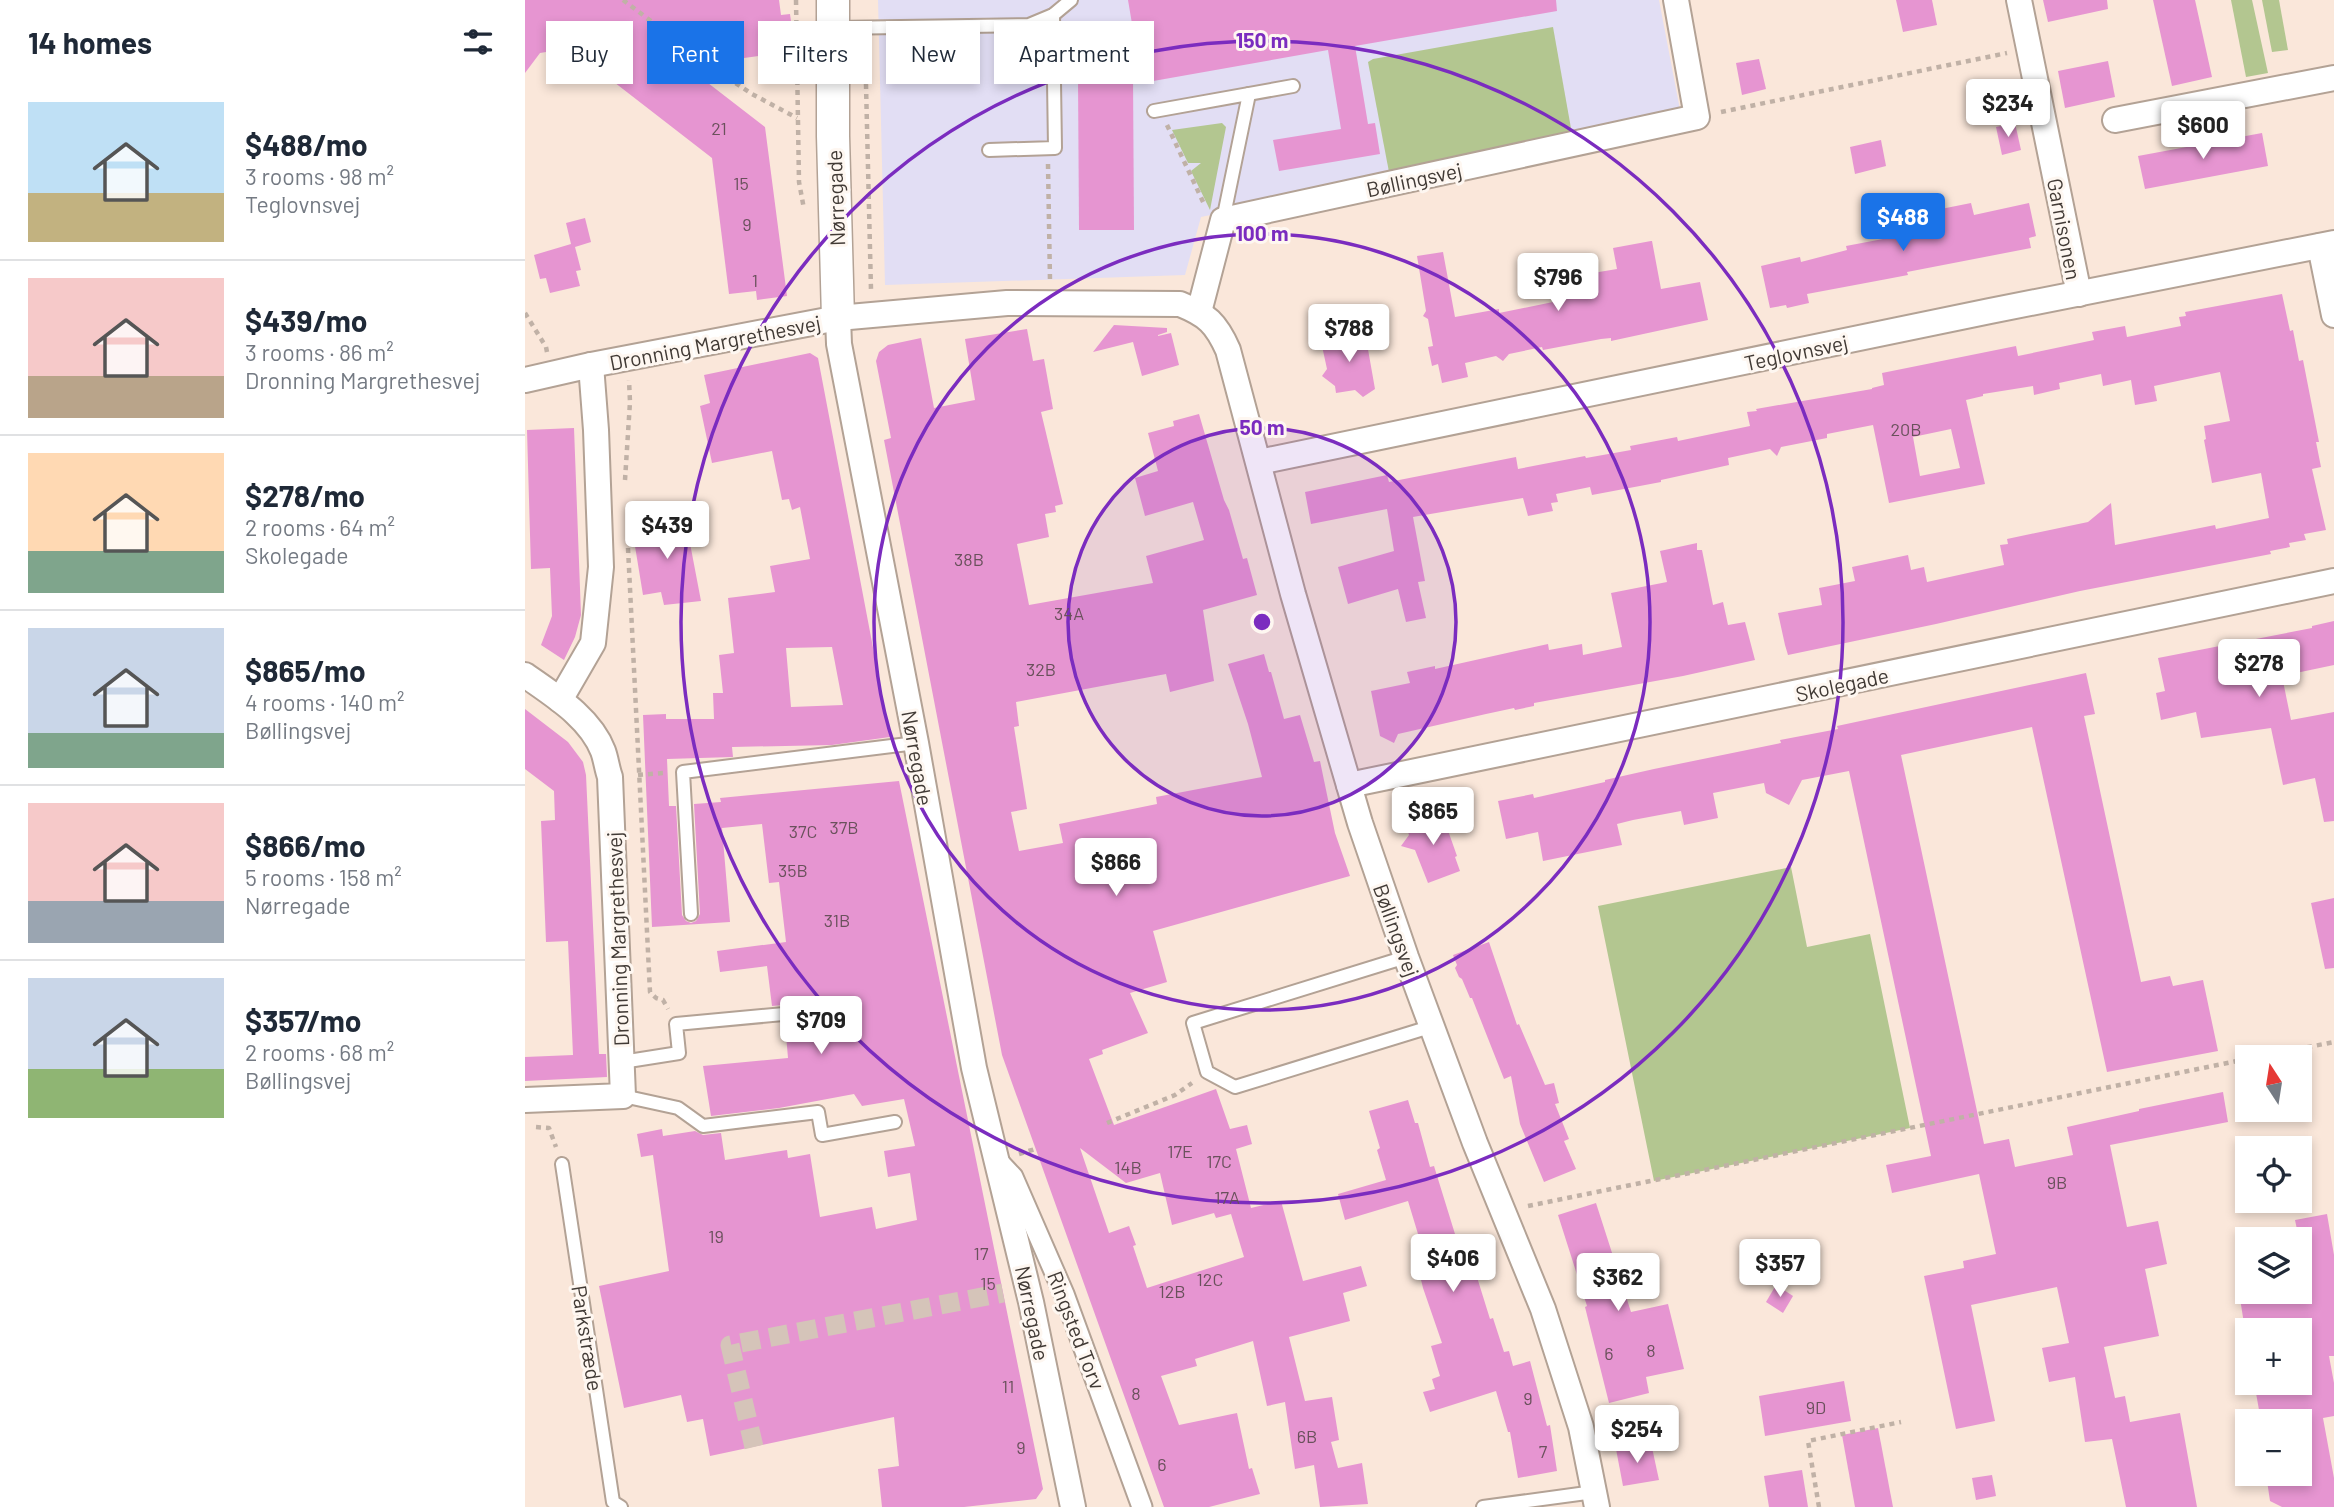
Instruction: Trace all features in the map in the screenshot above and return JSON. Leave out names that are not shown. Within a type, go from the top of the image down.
[{"type":"street","points":[[1676,0],[1697,117]]},
{"type":"street","name":"Garnisonen","points":[[2019,0],[2078,294]]},
{"type":"street","name":"Nørregade","points":[[844,18],[833,136],[839,344],[916,743],[974,1068],[1033,1314],[1073,1507]]},
{"type":"street","points":[[2115,120],[2334,78]]},
{"type":"street","name":"Bøllingsvej","points":[[1221,228],[1697,117]]},
{"type":"street","points":[[838,318],[1007,303],[1180,304],[1199,312],[1221,228]]},
{"type":"street","points":[[2327,244],[2334,315]]},
{"type":"street","name":"Teglovnsvej","points":[[1259,463],[2327,244]]},
{"type":"street","name":"Bøllingsvej","points":[[1199,312],[1212,321],[1228,350],[1293,594],[1360,823],[1475,1143],[1543,1309],[1581,1427],[1596,1500]]},
{"type":"street","name":"Dronning Margrethesvej","points":[[525,380],[838,318]]},
{"type":"street","name":"Dronning Margrethesvej","points":[[560,700],[593,643],[601,567],[597,430],[591,365]]},
{"type":"street","name":"Skolegade","points":[[1349,785],[2334,582]]},
{"type":"street","name":"Dronning Margrethesvej","points":[[525,674],[560,700],[587,725],[602,748],[610,777],[623,1096]]},
{"type":"street","points":[[525,1100],[623,1096]]},
{"type":"street","name":"Ringsted Torv","points":[[997,1160],[1013,1177],[1064,1294],[1142,1507]]},
{"type":"lane","points":[[844,18],[1029,24],[1053,15],[1071,0]]},
{"type":"lane","points":[[989,150],[1055,148],[1053,15]]},
{"type":"lane","points":[[1157,110],[1293,86]]},
{"type":"lane","points":[[1221,228],[1249,94]]},
{"type":"lane","points":[[691,914],[683,772],[916,743]]},
{"type":"lane","points":[[1406,957],[1193,1023],[1207,1072],[1235,1087],[1433,1026]]},
{"type":"lane","points":[[622,1062],[679,1053],[676,1024],[827,1010]]},
{"type":"lane","points":[[623,1096],[677,1108],[703,1126],[818,1112],[822,1135],[895,1122]]},
{"type":"lane","name":"Parkstræde","points":[[562,1164],[613,1502],[621,1507]]},
{"type":"lane","points":[[1483,1507],[1596,1500]]},
{"type":"path","points":[[623,0],[751,94],[797,118]]},
{"type":"path","points":[[796,0],[799,182],[807,222]]},
{"type":"path","points":[[844,18],[872,316]]},
{"type":"path","points":[[1697,117],[2029,48]]},
{"type":"path","points":[[1157,110],[1221,228]]},
{"type":"path","points":[[1048,147],[1051,303]]},
{"type":"path","points":[[525,313],[546,347],[550,374]]},
{"type":"path","points":[[624,359],[630,402],[625,482]]},
{"type":"path","points":[[628,542],[650,992],[663,1000],[676,1024]]},
{"type":"path","points":[[610,777],[683,772]]},
{"type":"path","points":[[2312,1046],[2334,1042]]},
{"type":"path","points":[[1504,1211],[2235,1061]]},
{"type":"path","points":[[1107,1123],[1175,1095],[1207,1072]]},
{"type":"path","points":[[525,1126],[549,1128],[562,1164]]},
{"type":"path","points":[[1819,1507],[1808,1441],[1901,1422]]},
{"type":"shaded area","points":[[878,0],[1659,0],[1681,115],[1201,217],[1185,275],[885,285]]},
{"type":"green space","points":[[2231,0],[2252,0],[2268,73],[2246,77]]},
{"type":"green space","points":[[2262,0],[2279,0],[2288,50],[2272,52]]},
{"type":"green space","points":[[1553,27],[1572,134],[1389,172],[1368,62]]},
{"type":"green space","points":[[1222,123],[1226,127],[1210,210],[1191,171],[1201,163],[1188,163],[1172,130]]},
{"type":"green space","points":[[1791,867],[1807,947],[1870,934],[1910,1128],[1654,1181],[1598,906]]},
{"type":"building","points":[[525,0],[779,0],[781,15],[790,14],[791,21],[758,21],[758,56],[744,58],[744,21],[647,21],[647,84],[709,84],[765,127],[787,296],[757,300],[756,291],[729,294],[712,158],[616,84],[633,84],[633,21],[546,21],[546,52],[540,53],[525,73]]},
{"type":"building","points":[[1128,0],[1556,0],[1557,11],[1355,46],[1368,124],[1375,123],[1380,154],[1279,171],[1273,140],[1341,129],[1328,50],[1154,81],[1154,21],[1132,21]]},
{"type":"building","points":[[1896,0],[1932,0],[1937,25],[1903,32]]},
{"type":"building","points":[[2043,0],[2107,0],[2108,9],[2048,22]]},
{"type":"building","points":[[2153,0],[2195,0],[2212,77],[2172,86]]},
{"type":"building","points":[[1759,59],[1766,89],[1742,95],[1736,63]]},
{"type":"building","points":[[2108,61],[2115,97],[2065,108],[2058,71]]},
{"type":"building","points":[[1078,84],[1133,84],[1134,230],[1079,230]]},
{"type":"building","points":[[2015,123],[2021,150],[2002,155],[1996,127]]},
{"type":"building","points":[[2262,133],[2268,166],[2145,189],[2138,156]]},
{"type":"building","points":[[1881,140],[1886,166],[1855,174],[1850,147]]},
{"type":"building","points":[[1971,203],[1974,215],[2029,203],[2036,236],[2029,238],[2031,248],[1807,294],[1809,303],[1787,308],[1786,305],[1770,308],[1761,266],[1800,257],[1801,262],[1847,250],[1846,246],[1925,231],[1923,221],[1942,217],[1941,209]]},
{"type":"building","points":[[585,218],[591,242],[575,247],[581,270],[576,271],[580,286],[550,293],[546,278],[540,279],[534,255],[571,244],[566,223]]},
{"type":"building","points":[[1652,241],[1661,289],[1700,282],[1708,320],[1611,341],[1611,338],[1601,339],[1543,350],[1542,347],[1509,354],[1503,361],[1496,356],[1465,363],[1468,377],[1442,383],[1438,364],[1432,366],[1428,347],[1433,346],[1428,319],[1423,316],[1426,311],[1417,256],[1443,252],[1455,317],[1499,309],[1499,313],[1582,296],[1580,288],[1590,286],[1587,274],[1617,269],[1613,248]]},
{"type":"building","points":[[2282,294],[2299,361],[2303,360],[2319,442],[2316,442],[2321,467],[2312,469],[2326,530],[2304,534],[2306,540],[2289,543],[2290,547],[2270,551],[2271,554],[2080,591],[1788,655],[1778,613],[1822,605],[1819,588],[1855,581],[1852,567],[1908,555],[1911,570],[1924,567],[1927,582],[2004,565],[2000,545],[2008,544],[2007,539],[2088,522],[2111,503],[2115,545],[2215,525],[2216,529],[2269,518],[2261,473],[2212,483],[2204,426],[2230,421],[2220,372],[2154,386],[2157,401],[2135,405],[2131,380],[2103,386],[2101,374],[2059,383],[2060,389],[2034,395],[2033,386],[1983,394],[1966,400],[1985,484],[1889,503],[1873,425],[1781,447],[1777,456],[1770,449],[1728,458],[1729,465],[1661,482],[1592,495],[1590,487],[1556,494],[1558,502],[1551,503],[1553,511],[1528,516],[1523,498],[1413,517],[1425,581],[1418,582],[1426,618],[1406,622],[1398,589],[1348,604],[1338,567],[1394,551],[1387,509],[1311,524],[1305,492],[1387,475],[1389,482],[1516,457],[1518,469],[1631,450],[1630,446],[1677,437],[1678,441],[1750,426],[1747,412],[1757,411],[1756,409],[1884,385],[1882,373],[2016,346],[2018,356],[2094,340],[2092,332],[2125,326],[2127,337],[2181,326],[2179,317],[2186,316],[2185,312]],"holes":[[[1951,429],[1960,468],[1920,476],[1913,437]]]},
{"type":"building","points":[[1114,325],[1167,328],[1167,332],[1158,336],[1171,333],[1179,365],[1142,376],[1133,342],[1093,352]]},
{"type":"building","points":[[1027,329],[1033,361],[1044,359],[1053,409],[1041,412],[1063,504],[1055,506],[1056,512],[1045,514],[1049,537],[1017,544],[1029,605],[1153,583],[1146,556],[1204,540],[1193,502],[1145,516],[1135,478],[1158,471],[1148,433],[1174,426],[1173,421],[1199,414],[1224,500],[1243,559],[1247,558],[1257,595],[1203,610],[1214,681],[1170,692],[1166,674],[1016,702],[1019,726],[1014,727],[1027,809],[1011,812],[1019,851],[1063,843],[1059,824],[1157,804],[1156,797],[1262,777],[1228,664],[1264,654],[1284,719],[1300,715],[1314,762],[1320,761],[1335,833],[1350,876],[1153,931],[1167,982],[1130,993],[1148,1033],[1102,1050],[1103,1054],[1089,1059],[1114,1125],[1216,1089],[1230,1129],[1247,1125],[1252,1144],[1236,1149],[1251,1208],[1281,1201],[1303,1281],[1361,1266],[1367,1286],[1343,1293],[1350,1321],[1289,1337],[1305,1401],[1332,1397],[1339,1440],[1331,1442],[1338,1468],[1362,1463],[1368,1504],[1320,1507],[1314,1465],[1295,1469],[1285,1402],[1267,1406],[1253,1341],[1195,1359],[1197,1366],[1161,1376],[1179,1425],[1237,1413],[1249,1469],[1252,1468],[1260,1494],[1209,1507],[1164,1507],[1002,1055],[884,440],[891,438],[876,361],[879,352],[888,345],[921,338],[934,408],[975,400],[965,339]],"holes":[[[1080,1148],[1126,1183],[1160,1173],[1172,1225],[1214,1213],[1216,1218],[1231,1214],[1244,1257],[1147,1288],[1129,1226],[1109,1233]]]},
{"type":"building","points":[[1360,332],[1362,338],[1366,338],[1375,389],[1363,397],[1355,390],[1336,393],[1335,386],[1322,376],[1327,369],[1322,346],[1334,344],[1332,337]]},
{"type":"building","points":[[810,353],[818,358],[890,737],[832,745],[732,747],[733,757],[667,759],[669,806],[676,806],[682,915],[691,923],[696,921],[700,914],[694,804],[721,802],[720,798],[899,781],[1043,1489],[1036,1499],[964,1507],[882,1507],[878,1469],[899,1466],[894,1417],[710,1456],[703,1419],[687,1422],[681,1395],[624,1408],[599,1286],[669,1271],[653,1155],[641,1157],[637,1134],[662,1129],[663,1136],[695,1131],[703,1135],[721,1133],[725,1160],[787,1150],[788,1158],[810,1154],[820,1217],[872,1207],[876,1229],[917,1220],[910,1173],[888,1177],[884,1151],[915,1146],[904,1099],[862,1106],[854,1094],[779,1108],[711,1116],[703,1066],[788,1058],[785,1023],[828,1019],[835,1013],[834,1004],[827,1001],[772,1006],[767,966],[720,972],[717,951],[786,942],[779,882],[769,883],[762,824],[722,828],[730,922],[652,927],[643,715],[666,714],[666,719],[714,719],[713,693],[723,693],[719,655],[734,653],[728,598],[775,592],[770,566],[810,559],[800,507],[792,510],[789,499],[782,500],[772,451],[712,463],[700,406],[710,403],[704,375]],"holes":[[[832,647],[843,705],[791,707],[786,648]]]},
{"type":"building","points":[[574,428],[581,615],[575,637],[564,660],[541,645],[552,616],[550,568],[531,569],[527,430]]},
{"type":"building","points":[[685,517],[701,601],[664,605],[661,592],[643,595],[632,528]]},
{"type":"building","points":[[1697,543],[1697,550],[1702,550],[1713,605],[1723,602],[1728,625],[1745,622],[1755,660],[1534,703],[1534,706],[1398,734],[1394,743],[1380,736],[1371,691],[1410,683],[1407,672],[1435,666],[1435,669],[1548,644],[1549,650],[1582,644],[1583,655],[1622,647],[1611,593],[1667,582],[1660,551]]},
{"type":"building","points":[[2334,621],[2334,665],[2296,673],[2297,679],[2283,681],[2291,720],[2334,712],[2334,821],[2324,822],[2315,778],[2283,785],[2271,728],[2201,738],[2196,712],[2161,720],[2156,693],[2165,691],[2158,658],[2312,628]]},
{"type":"building","points":[[2086,673],[2095,714],[2084,716],[2141,982],[2170,976],[2173,986],[2203,980],[2218,1051],[2107,1072],[2032,727],[1901,755],[1984,1144],[2009,1139],[2015,1167],[2073,1155],[2067,1127],[2223,1092],[2228,1122],[2110,1145],[2127,1227],[2158,1221],[2167,1264],[2145,1269],[2159,1336],[2104,1347],[2115,1398],[2125,1396],[2130,1422],[2180,1413],[2197,1507],[2126,1507],[2112,1439],[2085,1442],[2075,1377],[2049,1382],[2042,1348],[2069,1343],[2057,1287],[1971,1305],[1995,1421],[1956,1429],[1924,1276],[1964,1268],[1963,1261],[1996,1254],[1979,1174],[1892,1193],[1886,1165],[1931,1156],[1849,771],[1802,780],[1789,805],[1766,793],[1764,783],[1713,793],[1718,818],[1684,825],[1681,811],[1633,820],[1617,824],[1622,845],[1543,861],[1538,832],[1506,839],[1498,801],[1533,794],[1534,798],[1654,769],[1781,743],[1780,740],[1838,729],[1837,726]]},
{"type":"building","points":[[525,709],[568,742],[583,762],[586,775],[599,1054],[606,1054],[607,1077],[525,1081],[525,1057],[573,1055],[568,941],[546,942],[541,821],[555,820],[554,791],[525,769]]},
{"type":"building","points":[[1441,814],[1445,822],[1460,871],[1428,883],[1415,850],[1401,846],[1409,835],[1406,826]]},
{"type":"building","points":[[2334,898],[2334,968],[2325,969],[2311,903]]},
{"type":"building","points":[[1489,942],[1517,1025],[1519,1024],[1545,1085],[1554,1083],[1559,1103],[1555,1104],[1569,1139],[1564,1141],[1576,1169],[1544,1182],[1520,1124],[1511,1076],[1504,1079],[1472,998],[1455,968],[1457,965],[1453,955]]},
{"type":"building","points":[[1408,1100],[1415,1123],[1418,1123],[1430,1167],[1434,1166],[1459,1247],[1467,1245],[1490,1319],[1493,1318],[1504,1352],[1509,1351],[1513,1366],[1530,1361],[1547,1426],[1550,1425],[1557,1471],[1518,1478],[1510,1432],[1496,1391],[1430,1412],[1423,1392],[1435,1389],[1432,1379],[1440,1376],[1431,1346],[1442,1343],[1416,1259],[1425,1257],[1408,1201],[1345,1220],[1338,1194],[1386,1180],[1369,1111]]},
{"type":"building","points":[[1596,1203],[1631,1312],[1668,1304],[1684,1369],[1646,1377],[1649,1393],[1609,1403],[1585,1307],[1587,1306],[1558,1215]]},
{"type":"building","points":[[2327,1214],[2334,1255],[2334,1356],[2329,1356],[2334,1383],[2334,1416],[2323,1418],[2334,1478],[2334,1507],[2282,1507],[2270,1501],[2268,1486],[2312,1486],[2312,1409],[2259,1409],[2256,1395],[2312,1395],[2312,1318],[2243,1318],[2241,1304],[2312,1304],[2312,1227],[2296,1227],[2295,1220]]},
{"type":"building","points":[[1776,1285],[1793,1296],[1783,1313],[1766,1302]]},
{"type":"building","points":[[1844,1381],[1851,1421],[1765,1436],[1759,1396]]},
{"type":"building","points":[[1878,1428],[1893,1507],[1855,1507],[1842,1435]]},
{"type":"building","points":[[1651,1443],[1659,1480],[1623,1486],[1616,1449]]},
{"type":"building","points":[[1802,1470],[1808,1507],[1769,1507],[1764,1476]]},
{"type":"building","points":[[1992,1475],[1996,1496],[1976,1500],[1972,1478]]},
{"type":"tunnel","points":[[754,1447],[730,1345],[1003,1293]]}]
